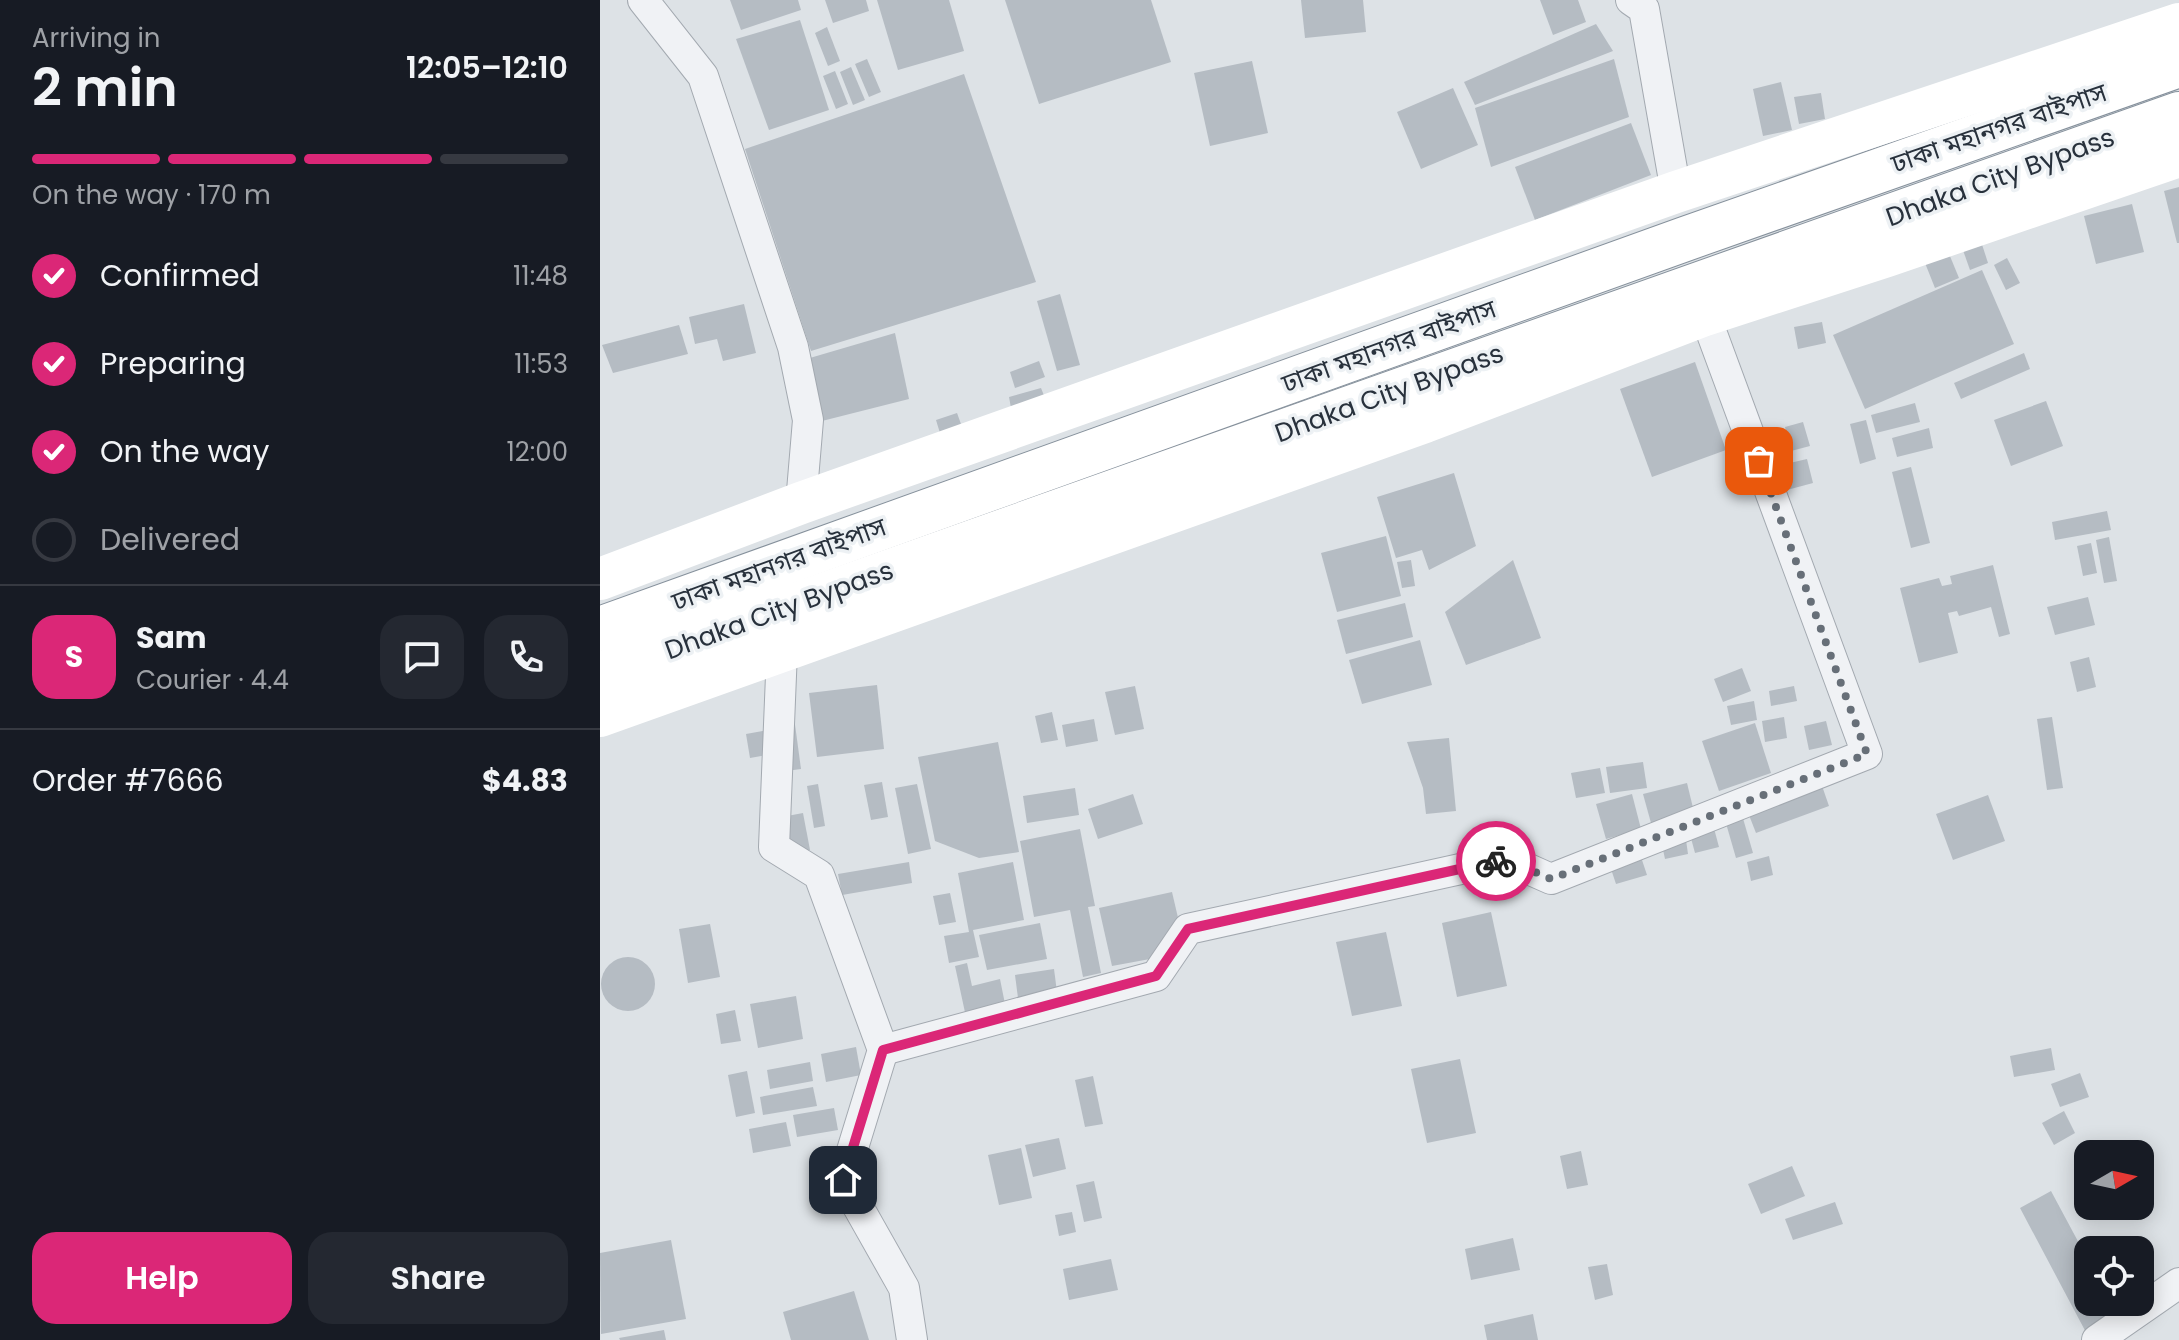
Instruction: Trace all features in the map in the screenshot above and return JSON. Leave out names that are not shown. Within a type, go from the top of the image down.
[{"type":"highway","name":"ঢাকা মহানগর বাইপাস","points":[[600,629],[2179,65]]},
{"type":"highway","name":"Dhaka City Bypass","points":[[600,674],[2179,114]]},
{"type":"main road","points":[[600,579],[801,503],[1676,192],[2179,24]]},
{"type":"main road","points":[[600,716],[1425,422],[1705,315],[2179,156]]},
{"type":"street","points":[[643,0],[703,76],[793,347],[808,420],[801,503]]},
{"type":"street","points":[[1631,0],[1644,9],[1676,192]]},
{"type":"street","points":[[883,1050],[1156,976],[1188,929],[1506,859],[1551,879],[1867,754],[1705,315]]},
{"type":"street","points":[[782,651],[774,847],[819,875],[883,1050],[843,1180],[904,1288],[912,1340]]},
{"type":"street","points":[[2097,1340],[2179,1283]]},
{"type":"building","points":[[730,0],[798,0],[801,10],[741,30]]},
{"type":"building","points":[[825,0],[866,0],[869,11],[833,23]]},
{"type":"building","points":[[877,0],[949,0],[964,51],[898,70]]},
{"type":"building","points":[[1005,0],[1151,0],[1171,62],[1039,104]]},
{"type":"building","points":[[1301,0],[1363,0],[1366,32],[1305,38]]},
{"type":"building","points":[[1540,0],[1578,0],[1586,22],[1553,35]]},
{"type":"building","points":[[800,20],[829,110],[769,130],[736,39]]},
{"type":"building","points":[[1596,24],[1613,51],[1475,105],[1464,82]]},
{"type":"building","points":[[827,27],[840,61],[828,66],[815,33]]},
{"type":"building","points":[[867,59],[881,92],[869,97],[855,64]]},
{"type":"building","points":[[1614,59],[1629,117],[1491,167],[1475,108]]},
{"type":"building","points":[[1252,61],[1268,133],[1210,146],[1194,73]]},
{"type":"building","points":[[851,67],[865,100],[853,105],[840,72]]},
{"type":"building","points":[[835,71],[848,104],[836,109],[823,76]]},
{"type":"building","points":[[964,74],[1036,282],[811,351],[745,149]]},
{"type":"building","points":[[1781,82],[1792,130],[1763,136],[1753,89]]},
{"type":"building","points":[[1453,88],[1478,145],[1421,169],[1397,112]]},
{"type":"building","points":[[1821,93],[1825,119],[1799,124],[1794,97]]},
{"type":"building","points":[[1631,123],[1651,175],[1535,220],[1515,167]]},
{"type":"building","points":[[2179,187],[2179,243],[2177,243],[2164,191]]},
{"type":"building","points":[[2132,204],[2144,252],[2096,264],[2084,216]]},
{"type":"building","points":[[1977,229],[1988,263],[1970,270],[1958,236]]},
{"type":"building","points":[[1945,244],[1959,278],[1935,288],[1921,253]]},
{"type":"building","points":[[2007,258],[2020,283],[2006,290],[1994,265]]},
{"type":"building","points":[[1982,270],[2014,344],[1865,409],[1833,335]]},
{"type":"building","points":[[1060,294],[1080,365],[1057,371],[1037,301]]},
{"type":"building","points":[[744,304],[756,353],[723,361],[717,339],[695,344],[689,317]]},
{"type":"building","points":[[1822,322],[1826,343],[1798,349],[1794,327]]},
{"type":"building","points":[[679,325],[688,354],[613,373],[602,345]]},
{"type":"building","points":[[895,333],[909,399],[818,422],[803,360]]},
{"type":"building","points":[[2024,353],[2030,369],[1961,399],[1954,383]]},
{"type":"building","points":[[1039,361],[1045,377],[1015,388],[1010,372]]},
{"type":"building","points":[[1695,362],[1726,450],[1652,477],[1620,389]]},
{"type":"building","points":[[1041,388],[1045,398],[1011,408],[1009,397]]},
{"type":"building","points":[[2046,401],[2063,446],[2011,466],[1994,420]]},
{"type":"building","points":[[1915,403],[1920,422],[1876,433],[1871,415]]},
{"type":"building","points":[[957,413],[965,435],[943,443],[936,420]]},
{"type":"building","points":[[1866,420],[1876,459],[1860,464],[1850,424]]},
{"type":"building","points":[[1803,422],[1810,446],[1791,451],[1785,427]]},
{"type":"building","points":[[1929,428],[1933,448],[1897,457],[1892,438]]},
{"type":"building","points":[[1807,459],[1813,483],[1787,490],[1781,465]]},
{"type":"building","points":[[1911,467],[1930,543],[1911,548],[1892,472]]},
{"type":"building","points":[[1454,473],[1476,546],[1429,570],[1422,550],[1396,558],[1377,497]]},
{"type":"building","points":[[2107,511],[2111,530],[2055,540],[2052,522]]},
{"type":"building","points":[[1386,536],[1401,596],[1337,612],[1321,553]]},
{"type":"building","points":[[2109,537],[2117,581],[2104,583],[2096,540]]},
{"type":"building","points":[[2091,543],[2097,573],[2083,576],[2077,546]]},
{"type":"building","points":[[1411,560],[1415,586],[1402,588],[1397,562]]},
{"type":"building","points":[[1513,560],[1541,638],[1466,665],[1445,612]]},
{"type":"building","points":[[1993,565],[2010,634],[1999,637],[1991,607],[1959,616],[1957,611],[1948,613],[1958,653],[1919,663],[1900,588],[1939,578],[1942,586],[1952,584],[1950,576]]},
{"type":"building","points":[[2088,597],[2095,625],[2055,635],[2047,607]]},
{"type":"building","points":[[1405,603],[1413,637],[1346,654],[1337,620]]},
{"type":"building","points":[[1420,640],[1432,685],[1362,704],[1349,660]]},
{"type":"building","points":[[2089,657],[2096,687],[2077,692],[2070,662]]},
{"type":"building","points":[[1742,668],[1751,691],[1723,702],[1714,679]]},
{"type":"building","points":[[877,685],[884,749],[817,757],[809,693]]},
{"type":"building","points":[[1135,686],[1144,729],[1115,735],[1105,692]]},
{"type":"building","points":[[1794,686],[1797,701],[1771,706],[1769,691]]},
{"type":"building","points":[[1754,701],[1757,720],[1731,725],[1727,706]]},
{"type":"building","points":[[1052,712],[1058,740],[1041,743],[1035,716]]},
{"type":"building","points":[[794,717],[801,769],[786,771],[780,719]]},
{"type":"building","points":[[1784,717],[1787,738],[1765,742],[1762,721]]},
{"type":"building","points":[[2052,717],[2063,788],[2047,790],[2037,719]]},
{"type":"building","points":[[1094,719],[1098,741],[1066,747],[1062,725]]},
{"type":"building","points":[[1826,721],[1832,745],[1809,750],[1804,726]]},
{"type":"building","points":[[1755,723],[1771,773],[1719,791],[1702,741]]},
{"type":"building","points":[[768,730],[772,754],[750,758],[746,734]]},
{"type":"building","points":[[1449,738],[1456,811],[1426,814],[1423,788],[1407,742]]},
{"type":"building","points":[[998,742],[1019,852],[979,858],[935,841],[918,757]]},
{"type":"building","points":[[1643,762],[1647,788],[1610,793],[1606,767]]},
{"type":"building","points":[[1600,768],[1605,793],[1576,798],[1571,773]]},
{"type":"building","points":[[882,782],[888,817],[871,820],[864,785]]},
{"type":"building","points":[[1687,783],[1694,812],[1651,823],[1643,794]]},
{"type":"building","points":[[1821,783],[1829,806],[1756,833],[1747,810]]},
{"type":"building","points":[[818,784],[825,826],[814,828],[807,786]]},
{"type":"building","points":[[917,784],[931,849],[908,854],[895,788]]},
{"type":"building","points":[[1075,788],[1079,815],[1027,823],[1023,796]]},
{"type":"building","points":[[1133,794],[1143,824],[1098,839],[1088,809]]},
{"type":"building","points":[[1632,794],[1641,829],[1606,839],[1596,804]]},
{"type":"building","points":[[1988,795],[2005,841],[1953,860],[1936,814]]},
{"type":"building","points":[[1740,808],[1753,853],[1736,858],[1723,813]]},
{"type":"building","points":[[803,813],[810,850],[790,854],[782,817]]},
{"type":"building","points":[[1712,821],[1719,847],[1695,853],[1688,827]]},
{"type":"building","points":[[1080,829],[1095,906],[1088,907],[1101,973],[1083,977],[1070,910],[1034,917],[1020,841]]},
{"type":"building","points":[[1686,840],[1688,854],[1665,859],[1662,845]]},
{"type":"building","points":[[1639,851],[1647,875],[1616,884],[1608,860]]},
{"type":"building","points":[[1769,856],[1773,875],[1751,881],[1747,862]]},
{"type":"building","points":[[909,862],[912,883],[842,895],[838,874]]},
{"type":"building","points":[[1013,862],[1024,920],[973,930],[979,957],[949,963],[944,936],[969,932],[958,873]]},
{"type":"building","points":[[1172,892],[1179,922],[1150,959],[1112,966],[1099,908]]},
{"type":"building","points":[[950,893],[956,922],[939,925],[933,896]]},
{"type":"building","points":[[1491,912],[1507,986],[1457,997],[1442,923]]},
{"type":"building","points":[[1040,923],[1047,959],[987,970],[979,935]]},
{"type":"building","points":[[710,924],[720,977],[688,983],[679,929]]},
{"type":"building","points":[[1386,932],[1402,1006],[1352,1016],[1336,942]]},
{"type":"building","points":[[628,957],[647,965],[655,984],[647,1003],[628,1011],[609,1003],[601,984],[609,965]]},
{"type":"building","points":[[967,963],[972,986],[1000,979],[1006,1009],[966,1017],[955,966]]},
{"type":"building","points":[[1054,969],[1057,992],[1018,998],[1015,975]]},
{"type":"building","points":[[796,996],[803,1039],[758,1048],[750,1004]]},
{"type":"building","points":[[735,1010],[741,1041],[721,1044],[716,1014]]},
{"type":"building","points":[[856,1047],[861,1075],[826,1082],[821,1054]]},
{"type":"building","points":[[2051,1048],[2055,1070],[2014,1077],[2010,1056]]},
{"type":"building","points":[[1460,1059],[1476,1133],[1427,1143],[1411,1069]]},
{"type":"building","points":[[810,1062],[813,1081],[770,1089],[767,1070]]},
{"type":"building","points":[[747,1071],[755,1113],[736,1117],[728,1075]]},
{"type":"building","points":[[2080,1073],[2089,1097],[2060,1107],[2051,1084]]},
{"type":"building","points":[[1093,1076],[1103,1124],[1085,1127],[1075,1080]]},
{"type":"building","points":[[813,1087],[817,1106],[763,1115],[760,1097]]},
{"type":"building","points":[[834,1108],[838,1130],[797,1137],[793,1115]]},
{"type":"building","points":[[2064,1111],[2075,1133],[2054,1145],[2042,1123]]},
{"type":"building","points":[[786,1122],[791,1146],[753,1153],[749,1129]]},
{"type":"building","points":[[1059,1138],[1066,1169],[1033,1177],[1025,1145]]},
{"type":"building","points":[[1021,1148],[1032,1198],[999,1205],[988,1155]]},
{"type":"building","points":[[1581,1151],[1588,1185],[1567,1189],[1560,1156]]},
{"type":"building","points":[[1792,1166],[1805,1196],[1761,1214],[1748,1184]]},
{"type":"building","points":[[1094,1181],[1102,1218],[1084,1222],[1076,1185]]},
{"type":"building","points":[[2051,1191],[2075,1236],[2074,1310],[2020,1208]]},
{"type":"building","points":[[1835,1202],[1843,1224],[1793,1240],[1785,1219]]},
{"type":"building","points":[[1072,1212],[1076,1232],[1059,1236],[1055,1215]]},
{"type":"building","points":[[1513,1238],[1520,1270],[1471,1280],[1465,1249]]},
{"type":"building","points":[[671,1240],[686,1319],[601,1334],[600,1253]]},
{"type":"building","points":[[1111,1259],[1118,1290],[1069,1300],[1063,1269]]},
{"type":"building","points":[[1607,1264],[1613,1295],[1595,1300],[1588,1267]]},
{"type":"building","points":[[854,1291],[869,1340],[791,1340],[783,1312]]},
{"type":"building","points":[[1533,1314],[1538,1340],[1487,1340],[1484,1325]]},
{"type":"building","points":[[2077,1316],[2117,1316],[2120,1322],[2089,1338]]},
{"type":"building","points":[[664,1330],[666,1340],[619,1338]]},
{"type":"way so far","points":[[1496,861],[1506,859],[1551,879],[1867,754],[1759,461]]},
{"type":"route","points":[[843,1180],[883,1050],[1156,976],[1188,929],[1496,861]]}]
